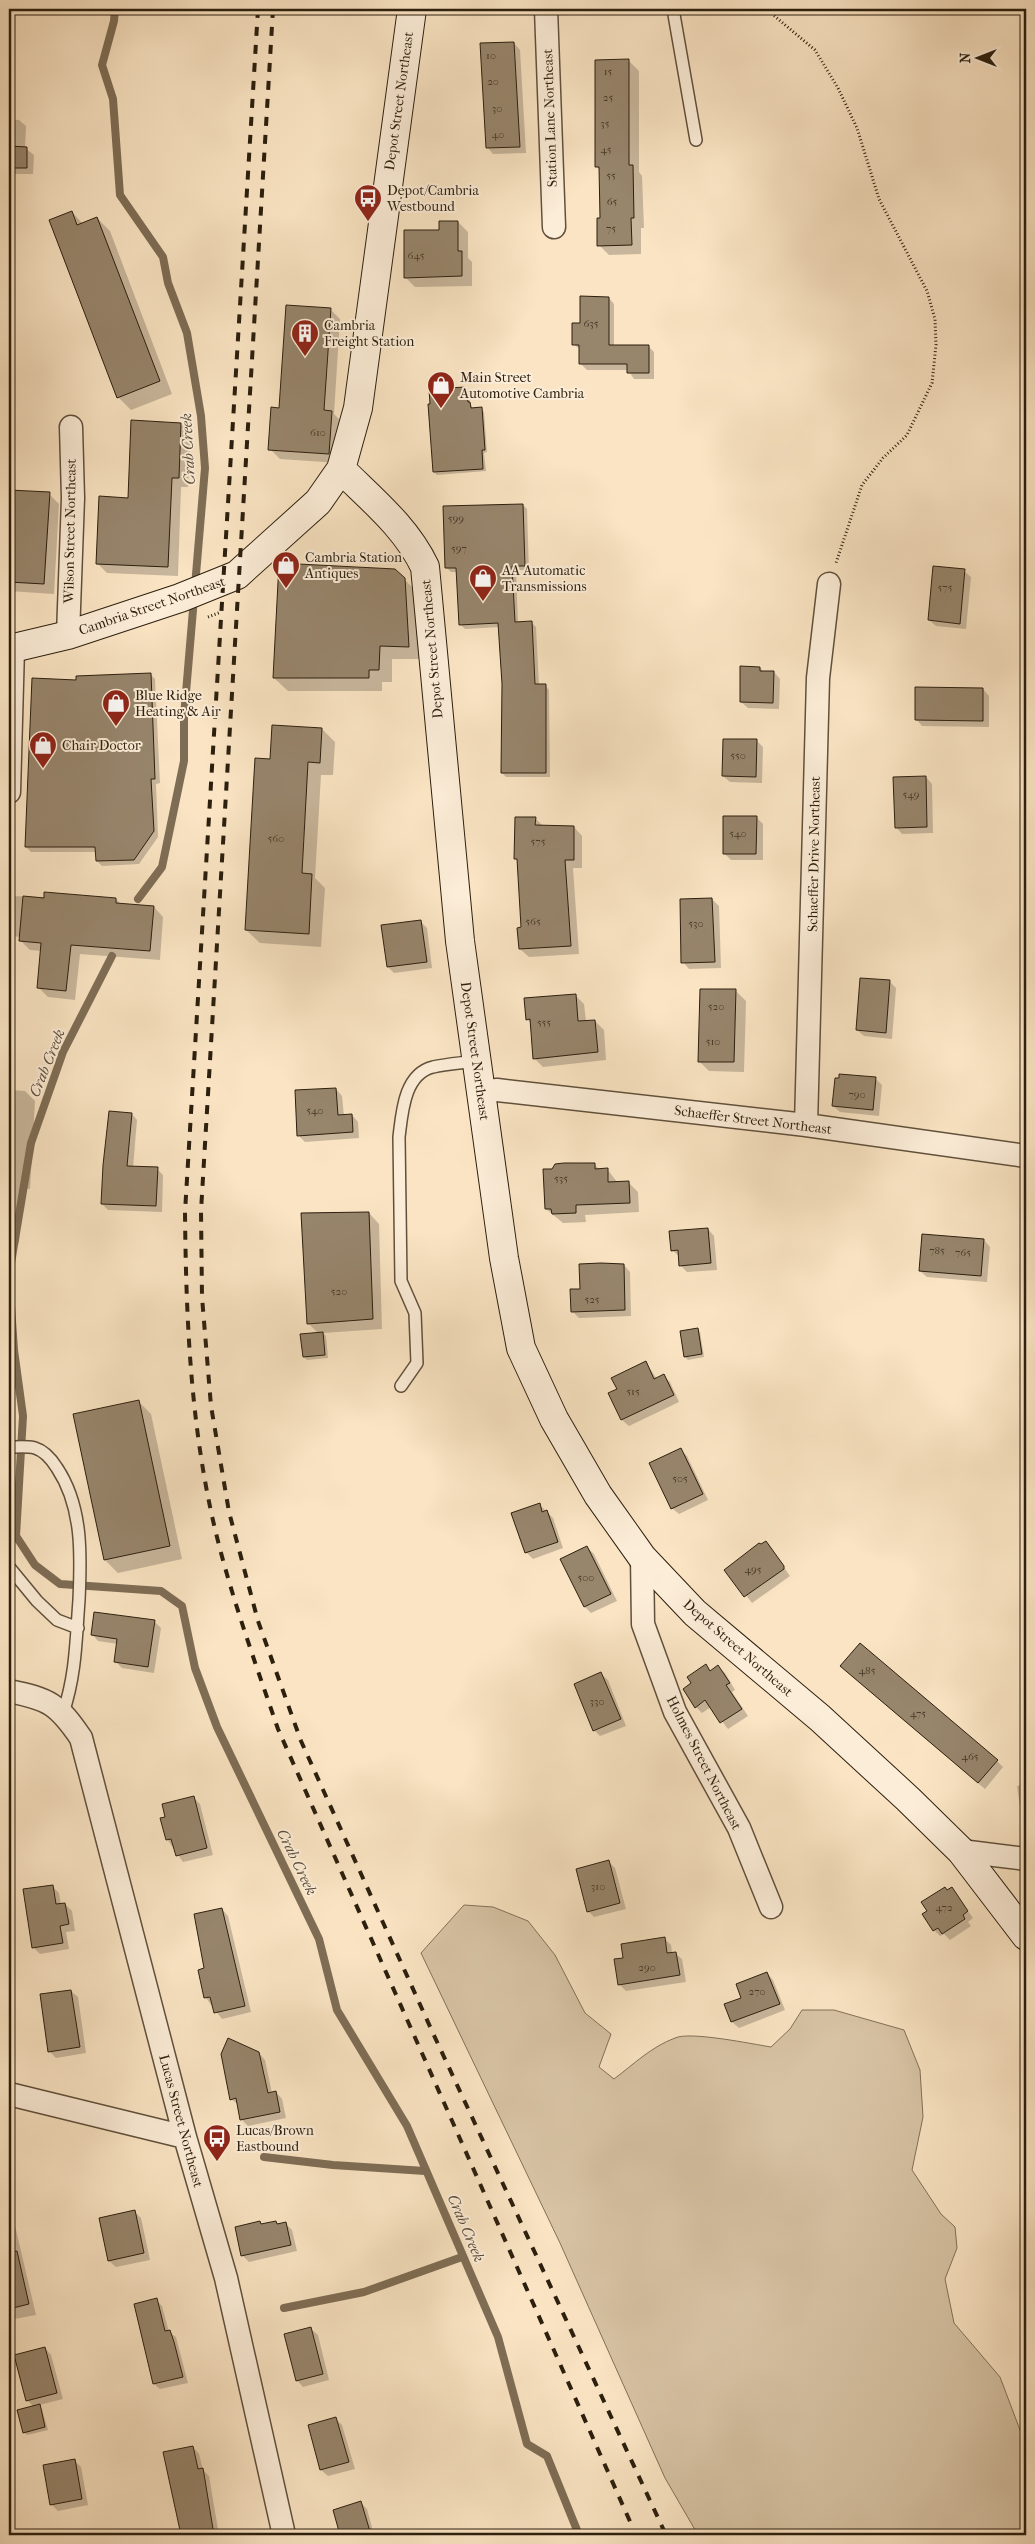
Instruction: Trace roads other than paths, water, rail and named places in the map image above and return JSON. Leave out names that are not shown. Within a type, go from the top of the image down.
[{"type":"street","name":"Depot Street Northeast","points":[[412,9],[358,408],[341,469],[398,525],[414,546],[424,567],[460,941],[504,1258],[521,1348],[554,1419],[598,1495],[642,1557],[694,1613],[820,1718],[908,1799],[960,1851],[1026,1936]]},
{"type":"street","name":"Station Lane Northeast","points":[[546,9],[554,227]]},
{"type":"street","name":"Wilson Street Northeast","points":[[68,635],[73,498],[71,427]]},
{"type":"street","name":"Cambria Street Northeast","points":[[11,649],[68,635],[180,598],[237,575],[264,553],[318,502],[341,469]]},
{"type":"street","name":"Schaeffer Drive Northeast","points":[[806,1125],[818,678],[829,584]]},
{"type":"street","points":[[9,792],[11,649]]},
{"type":"street","name":"Schaeffer Street Northeast","points":[[480,1092],[497,1090],[806,1125],[1026,1156]]},
{"type":"street","name":"Holmes Street Northeast","points":[[642,1557],[643,1624],[675,1712],[739,1828],[771,1907]]},
{"type":"street","points":[[9,1692],[37,1697],[63,1713]]},
{"type":"street","name":"Lucas Street Northeast","points":[[63,1713],[81,1738],[185,2137],[226,2278],[284,2535]]},
{"type":"street","points":[[960,1851],[1026,1859]]},
{"type":"street","points":[[9,2094],[185,2137]]},
{"type":"lane","points":[[673,9],[696,140]]},
{"type":"lane","points":[[400,1386],[417,1363],[415,1313],[401,1281],[398,1137],[402,1113],[407,1093],[416,1077],[431,1067],[476,1061]]},
{"type":"lane","points":[[9,1447],[36,1448],[50,1457],[71,1494],[79,1530],[82,1568],[78,1628],[73,1681],[63,1713]]},
{"type":"lane","points":[[9,1567],[37,1601],[57,1620],[78,1628]]},
{"type":"waterway","name":"Crab Creek","points":[[115,9],[114,21],[102,65],[113,99],[120,195],[163,257],[168,283],[187,333],[201,416],[205,468],[195,586]]},
{"type":"waterway","name":"Crab Creek","points":[[138,899],[162,867],[184,761],[184,716],[194,598]]},
{"type":"waterway","name":"Crab Creek","points":[[9,1275],[31,1143],[63,1052],[112,956]]},
{"type":"waterway","name":"Crab Creek","points":[[9,1276],[14,1350],[23,1416],[16,1536],[35,1565],[60,1584],[161,1591],[182,1606],[195,1668],[217,1727],[319,1939],[337,2010],[407,2126],[498,2337],[527,2444],[547,2456],[579,2535]]},
{"type":"waterway","points":[[264,2157],[333,2165],[425,2171]]},
{"type":"waterway","points":[[284,2308],[364,2292],[462,2257]]},
{"type":"railway","points":[[258,9],[185,1212],[188,1327],[199,1441],[218,1543],[242,1623],[278,1729],[636,2535]]},
{"type":"railway","points":[[273,9],[201,1211],[202,1297],[211,1406],[229,1512],[258,1621],[301,1741],[432,2031],[666,2535]]},
{"type":"place","name":"Depot/Cambria Westbound","points":[[368,222]]},
{"type":"place","name":"Cambria Freight Station","points":[[305,357]]},
{"type":"place","name":"Main Street Automotive Cambria","points":[[441,409]]},
{"type":"place","name":"Cambria Station Antiques","points":[[286,589]]},
{"type":"place","name":"AA Automatic Transmissions","points":[[483,602]]},
{"type":"place","name":"Blue Ridge Heating & Air","points":[[116,727]]},
{"type":"place","name":"Chair Doctor","points":[[43,769]]},
{"type":"place","name":"Lucas/Brown Eastbound","points":[[217,2162]]}]
